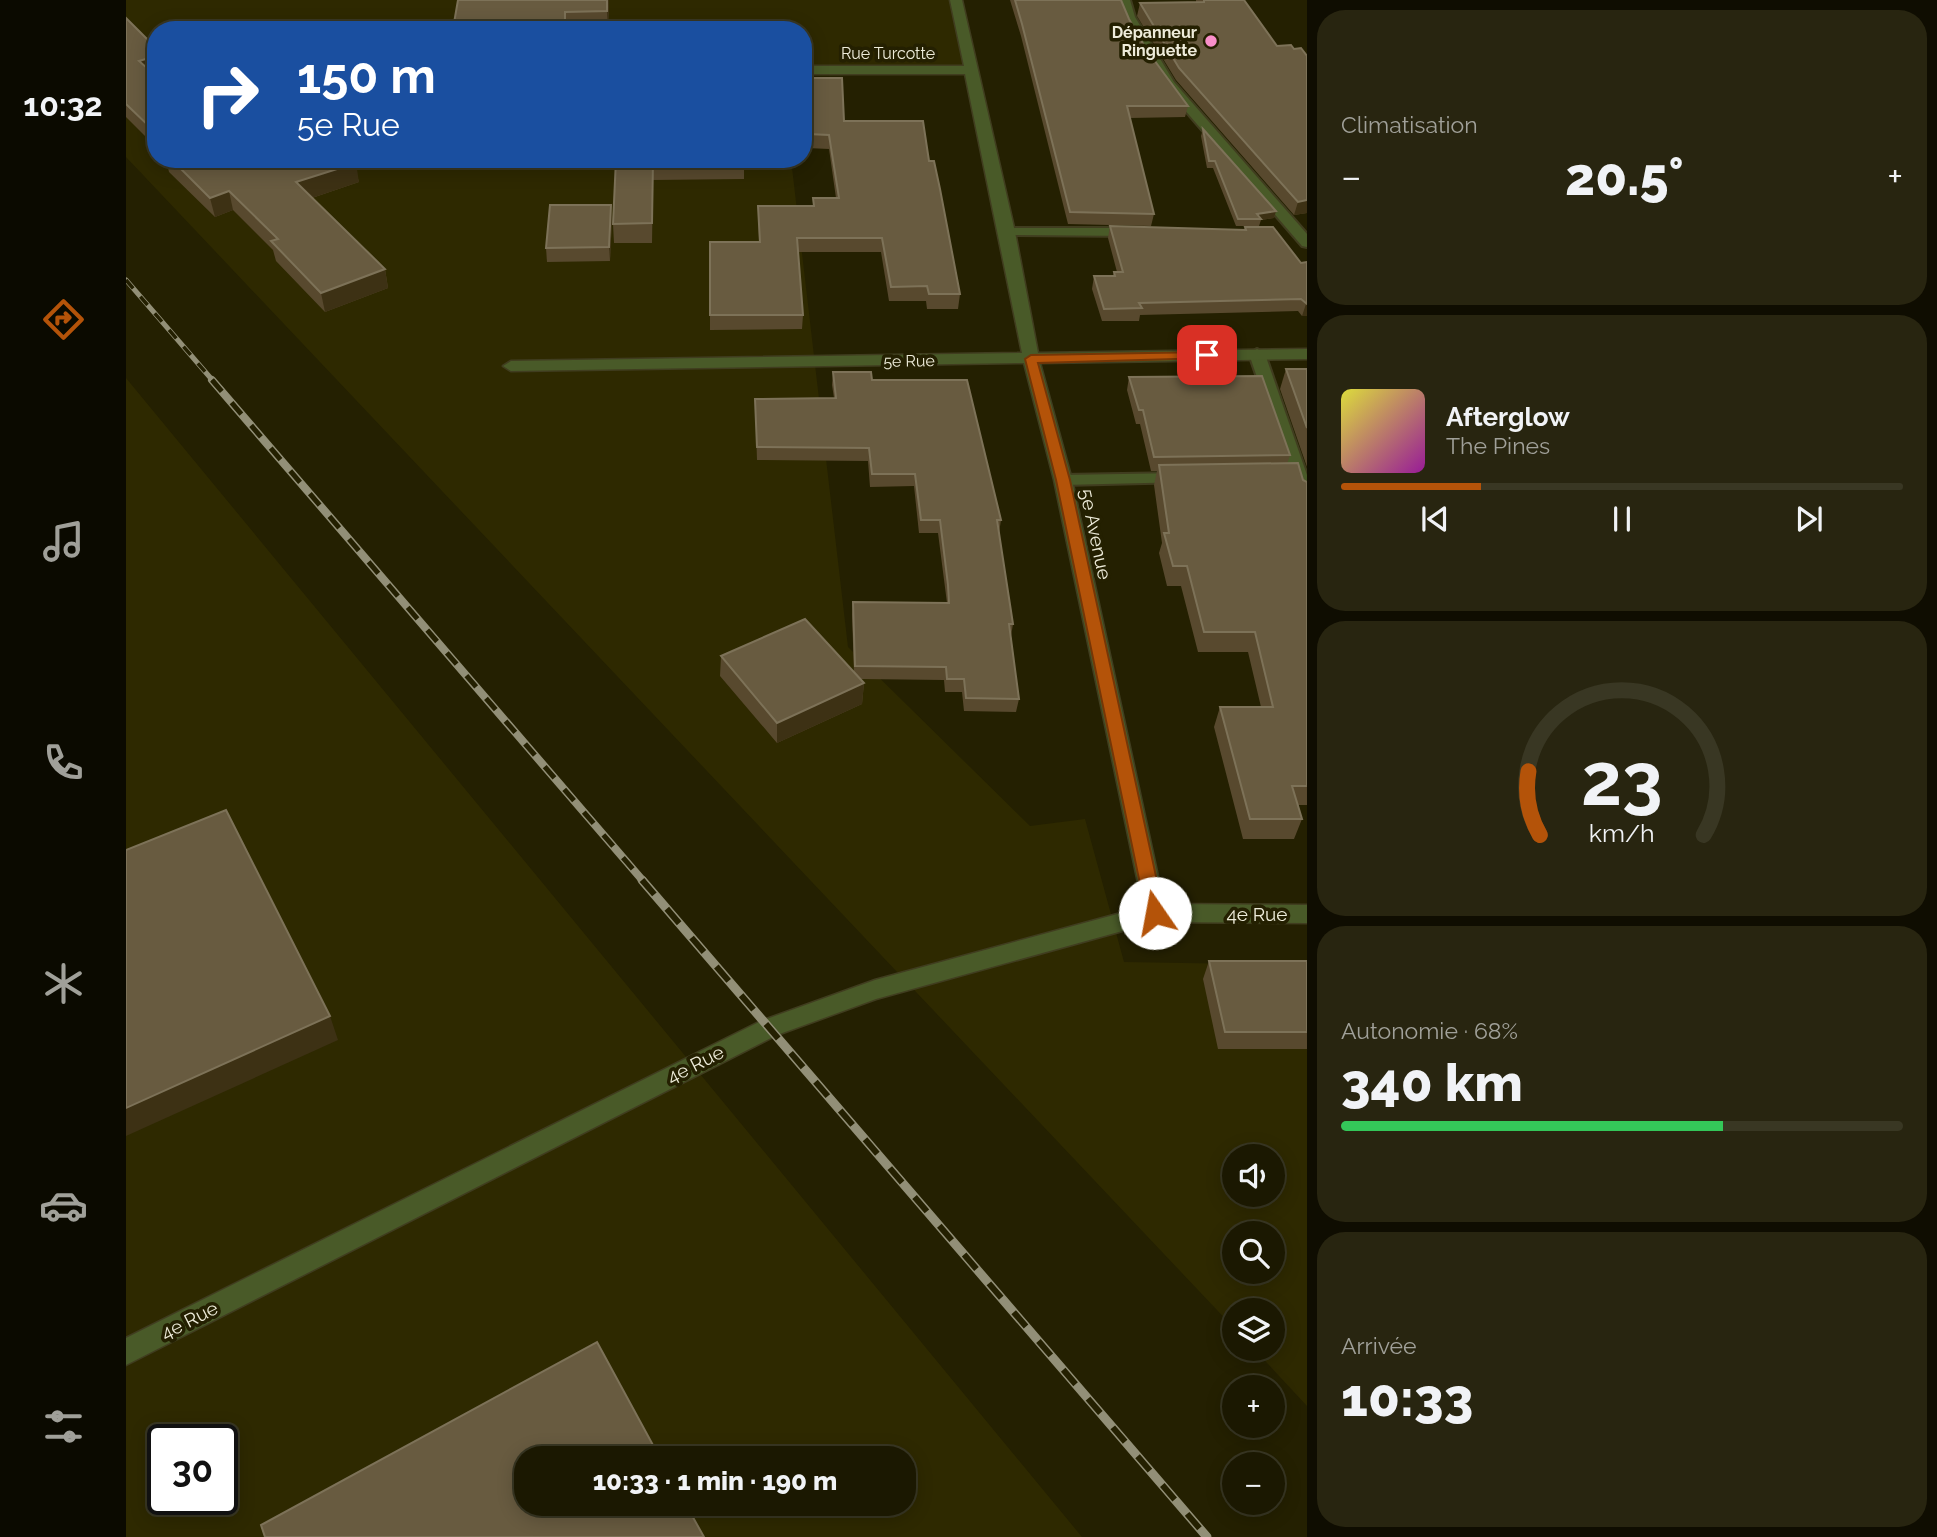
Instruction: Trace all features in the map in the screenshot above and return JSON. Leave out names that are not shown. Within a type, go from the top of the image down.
[{"type":"street","name":"5e Avenue","points":[[956,0],[1007,232],[1031,359],[1063,480],[1155,913]]},
{"type":"street","name":"Rue Turcotte","points":[[812,71],[972,70]]},
{"type":"street","name":"5e Rue","points":[[511,366],[1307,354]]},
{"type":"street","name":"4e Rue","points":[[126,1352],[769,1028],[875,990],[1155,913],[1307,914]]},
{"type":"lane","points":[[1124,0],[1129,18],[1169,83],[1297,236]]},
{"type":"lane","points":[[1007,232],[1146,232]]},
{"type":"lane","points":[[1257,354],[1291,476],[1307,499]]},
{"type":"lane","points":[[1063,480],[1201,477]]},
{"type":"shaded area","points":[[126,0],[958,0],[975,72],[812,68],[812,21],[147,21],[147,168],[792,168],[848,647],[1030,826],[1085,819],[1124,962],[1307,965],[1307,1406],[1285,1382],[1285,1375],[1278,1375],[1265,1361],[1285,1361],[1285,1298],[1222,1298],[1222,1315],[126,157]]},
{"type":"shaded area","points":[[126,378],[1082,1537],[126,1537]]},
{"type":"building","points":[[458,0],[607,0],[607,11],[565,12],[565,20],[454,21]]},
{"type":"building","points":[[1015,0],[1121,0],[1146,49],[1188,106],[1127,106],[1154,214],[1070,212]]},
{"type":"building","points":[[1244,0],[1277,46],[1291,45],[1294,49],[1301,48],[1307,56],[1307,200],[1298,202],[1179,68],[1140,3]]},
{"type":"building","points":[[126,18],[147,39],[147,59],[139,61],[147,68],[147,124],[126,104]]},
{"type":"building","points":[[812,78],[842,78],[844,121],[923,121],[929,161],[934,161],[960,294],[929,294],[927,286],[891,287],[882,238],[797,238],[803,315],[710,315],[710,242],[760,242],[758,206],[814,206],[813,198],[839,198],[829,135],[812,134]]},
{"type":"building","points":[[1203,129],[1276,211],[1257,214],[1261,219],[1238,219],[1215,161],[1209,161]]},
{"type":"building","points":[[180,168],[340,168],[296,182],[385,269],[321,293],[271,241],[278,239],[229,191],[210,198]]},
{"type":"building","points":[[616,168],[653,168],[652,223],[613,224]]},
{"type":"building","points":[[550,205],[611,205],[609,247],[546,248]]},
{"type":"building","points":[[1110,226],[1246,230],[1245,227],[1273,227],[1301,263],[1307,262],[1307,304],[1301,299],[1139,303],[1142,308],[1104,309],[1094,276],[1115,276],[1114,272],[1123,272]]},
{"type":"building","points":[[1286,369],[1307,369],[1307,428]]},
{"type":"building","points":[[833,372],[871,372],[872,380],[967,380],[1001,520],[997,520],[1013,624],[1009,624],[1019,699],[966,698],[964,679],[947,679],[946,667],[855,666],[853,602],[949,603],[948,585],[940,520],[921,520],[915,474],[872,474],[869,448],[757,447],[755,399],[836,398]]},
{"type":"building","points":[[1262,376],[1290,455],[1154,457],[1143,410],[1139,410],[1129,377]]},
{"type":"building","points":[[1298,463],[1303,480],[1307,482],[1307,786],[1292,786],[1302,819],[1250,819],[1220,707],[1273,707],[1255,632],[1204,632],[1187,566],[1173,566],[1164,533],[1169,533],[1159,465]]},
{"type":"building","points":[[805,619],[864,683],[777,723],[721,656]]},
{"type":"building","points":[[226,810],[330,1016],[126,1108],[126,850]]},
{"type":"building","points":[[1209,961],[1307,961],[1307,1032],[1225,1032]]},
{"type":"building","points":[[597,1342],[653,1446],[514,1446],[514,1516],[692,1516],[704,1537],[265,1537],[261,1525]]},
{"type":"railway","points":[[126,280],[214,382]]},
{"type":"railway","points":[[212,380],[644,882]]},
{"type":"railway","points":[[642,880],[1207,1537]]},
{"type":"place","name":"Dépanneur Ringuette","points":[[1211,41]]},
{"type":"route","points":[[1155,913],[1063,480],[1031,359],[1207,355]]}]
